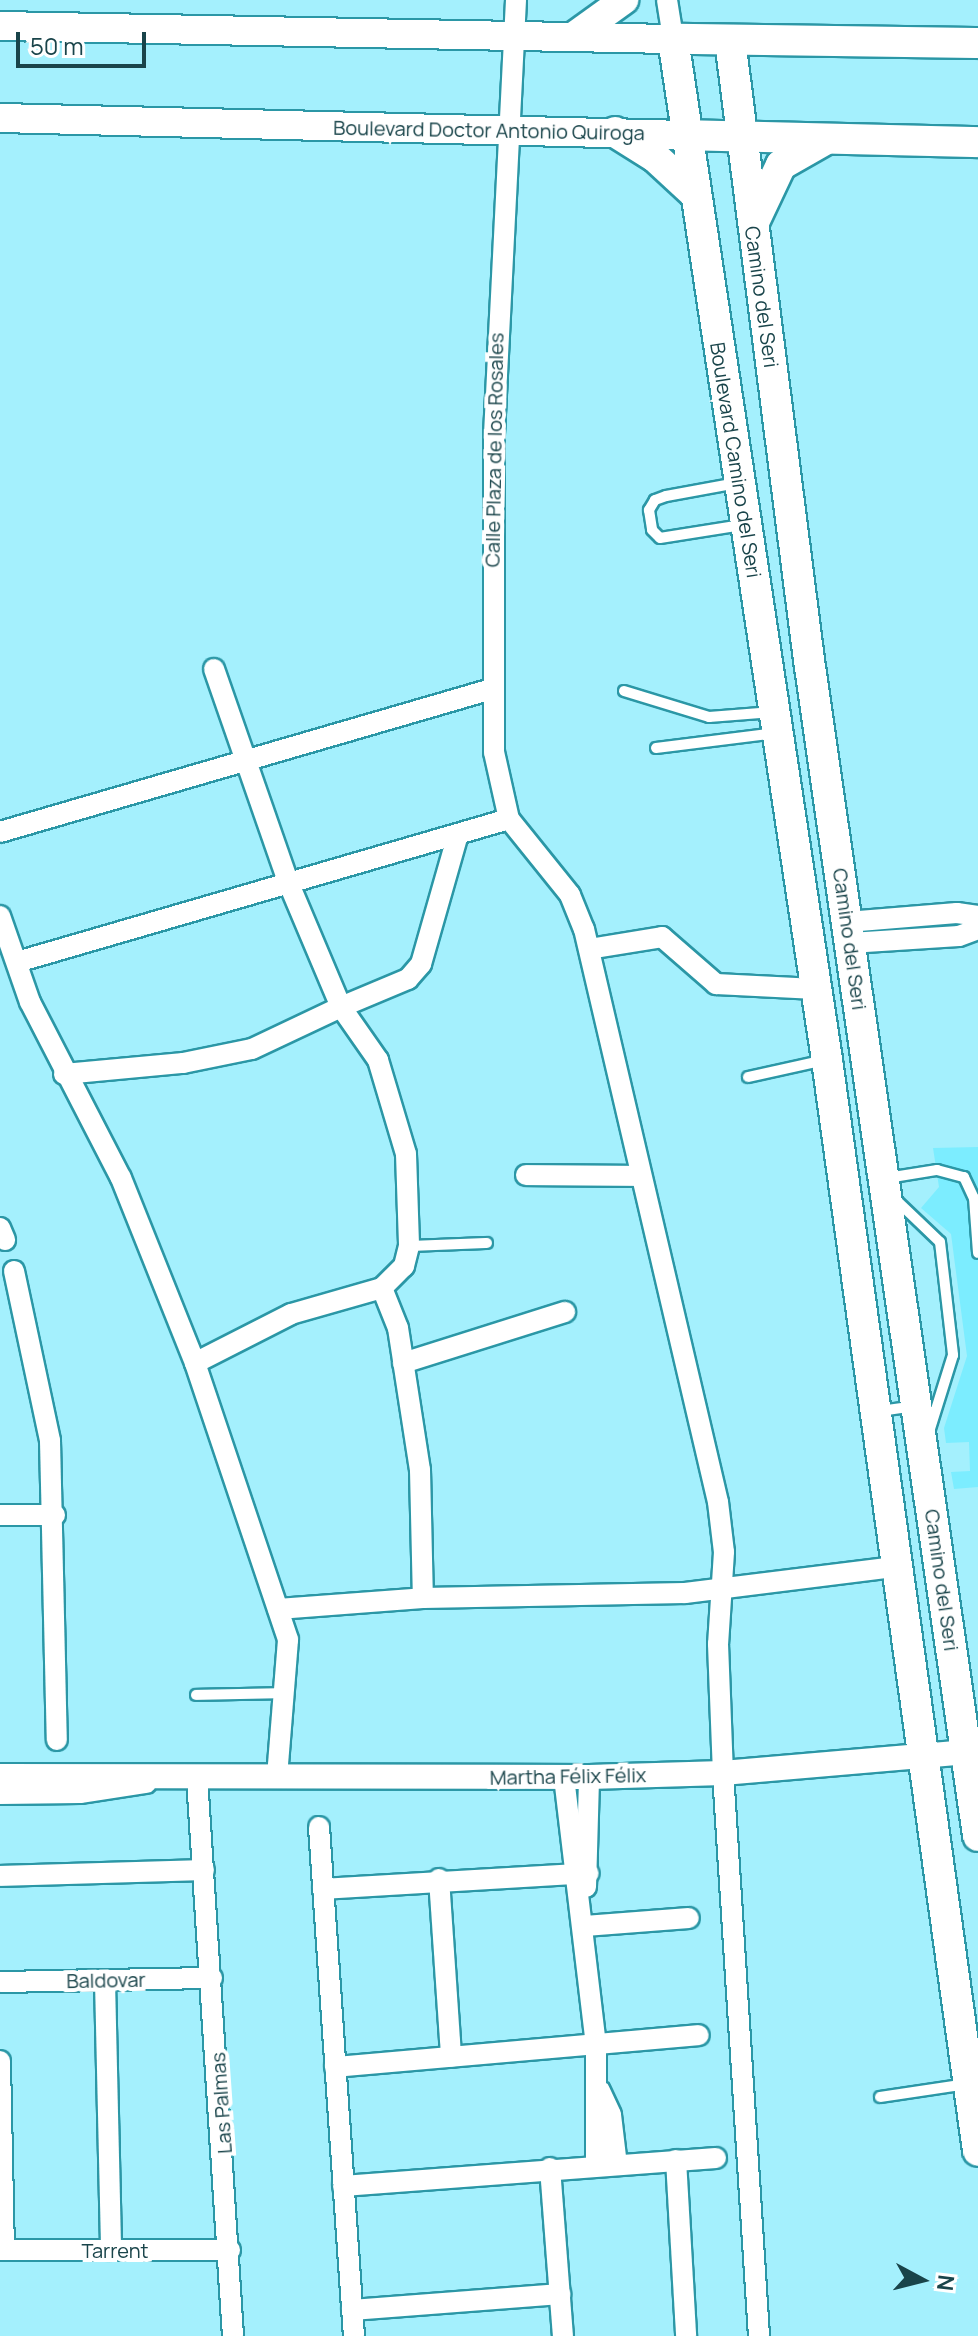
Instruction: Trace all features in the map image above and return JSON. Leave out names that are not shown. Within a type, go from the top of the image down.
[{"type":"main road","points":[[574,36],[624,0]]},
{"type":"main road","points":[[0,26],[978,43]]},
{"type":"main road","name":"Boulevard Camino del Seri","points":[[673,39],[685,135],[806,919]]},
{"type":"main road","name":"Camino del Seri","points":[[730,40],[809,660],[978,1836]]},
{"type":"main road","name":"Boulevard Doctor Antonio Quiroga","points":[[0,118],[615,132],[823,141],[978,142]]},
{"type":"main road","points":[[615,132],[655,157],[694,193]]},
{"type":"main road","points":[[752,227],[781,165],[823,141]]},
{"type":"main road","points":[[739,482],[756,477],[771,485],[778,502],[792,614],[809,660]]},
{"type":"main road","name":"Camino del Seri","points":[[806,919],[978,2151]]},
{"type":"street","name":"Calle Plaza de los Rosales","points":[[516,0],[495,404],[494,752],[509,819],[559,881],[578,911],[718,1502],[723,1587],[718,1644],[723,1773],[759,2336]]},
{"type":"street","name":"Boulevard Camino del Seri","points":[[667,0],[673,39]]},
{"type":"street","points":[[195,1363],[267,1323],[382,1288],[404,1266],[409,1246],[408,1168],[390,1090],[378,1060],[341,1007],[289,884],[242,759],[214,669]]},
{"type":"street","points":[[0,832],[242,759],[492,689]]},
{"type":"street","points":[[17,962],[509,819]]},
{"type":"street","points":[[64,1074],[183,1063],[252,1049],[408,979],[421,964],[458,834]]},
{"type":"street","points":[[957,913],[969,933]]},
{"type":"street","points":[[848,932],[957,913],[978,916]]},
{"type":"street","points":[[0,916],[64,1074],[121,1178],[195,1363],[288,1640],[277,1778]]},
{"type":"street","points":[[848,932],[969,933]]},
{"type":"street","points":[[589,949],[662,937],[716,984],[816,989]]},
{"type":"street","points":[[526,1175],[640,1176]]},
{"type":"street","points":[[14,1271],[50,1441],[55,1515],[57,1740]]},
{"type":"street","points":[[382,1288],[395,1318],[424,1510],[423,1598]]},
{"type":"street","points":[[403,1363],[565,1312]]},
{"type":"street","points":[[0,1515],[55,1515]]},
{"type":"street","points":[[278,1609],[423,1598],[653,1595],[895,1567]]},
{"type":"street","name":"Martha Félix Félix","points":[[0,1776],[576,1777],[723,1773],[967,1752]]},
{"type":"street","points":[[576,1777],[582,1902],[600,2091],[593,2117],[607,2165]]},
{"type":"street","points":[[0,1794],[80,1793],[169,1778]]},
{"type":"street","name":"Las Palmas","points":[[197,1778],[230,2250],[233,2336]]},
{"type":"street","points":[[319,1827],[354,2336]]},
{"type":"street","points":[[0,1876],[204,1870]]},
{"type":"street","points":[[323,1889],[439,1879],[581,1874]]},
{"type":"street","points":[[439,1879],[451,2057]]},
{"type":"street","points":[[585,1926],[689,1918]]},
{"type":"street","name":"Baldovar","points":[[0,1982],[212,1978]]},
{"type":"street","points":[[105,1981],[111,2250]]},
{"type":"street","points":[[335,2067],[699,2035]]},
{"type":"street","points":[[0,2061],[2,2250]]},
{"type":"street","points":[[343,2186],[550,2168],[716,2158]]},
{"type":"street","points":[[676,2160],[686,2336]]},
{"type":"street","points":[[550,2168],[563,2336]]},
{"type":"street","name":"Tarrent","points":[[2,2250],[230,2250]]},
{"type":"street","points":[[352,2310],[560,2294]]},
{"type":"lane","points":[[739,482],[655,500],[650,520],[660,538],[746,524]]},
{"type":"lane","points":[[624,691],[709,717],[776,722]]},
{"type":"lane","points":[[656,748],[776,722]]},
{"type":"lane","points":[[748,1077],[827,1060]]},
{"type":"lane","points":[[924,1449],[953,1355],[940,1242],[886,1185],[937,1170],[964,1177],[974,1198],[978,1253]]},
{"type":"lane","points":[[409,1246],[487,1243]]},
{"type":"lane","points":[[874,1412],[917,1406]]},
{"type":"lane","points":[[196,1695],[284,1693]]},
{"type":"lane","points":[[880,2097],[969,2084]]},
{"type":"shaded area","points":[[978,1147],[978,1487],[954,1489],[951,1472],[970,1471],[969,1442],[946,1443],[944,1428],[967,1356],[951,1234],[921,1208],[939,1187],[933,1148]]}]
